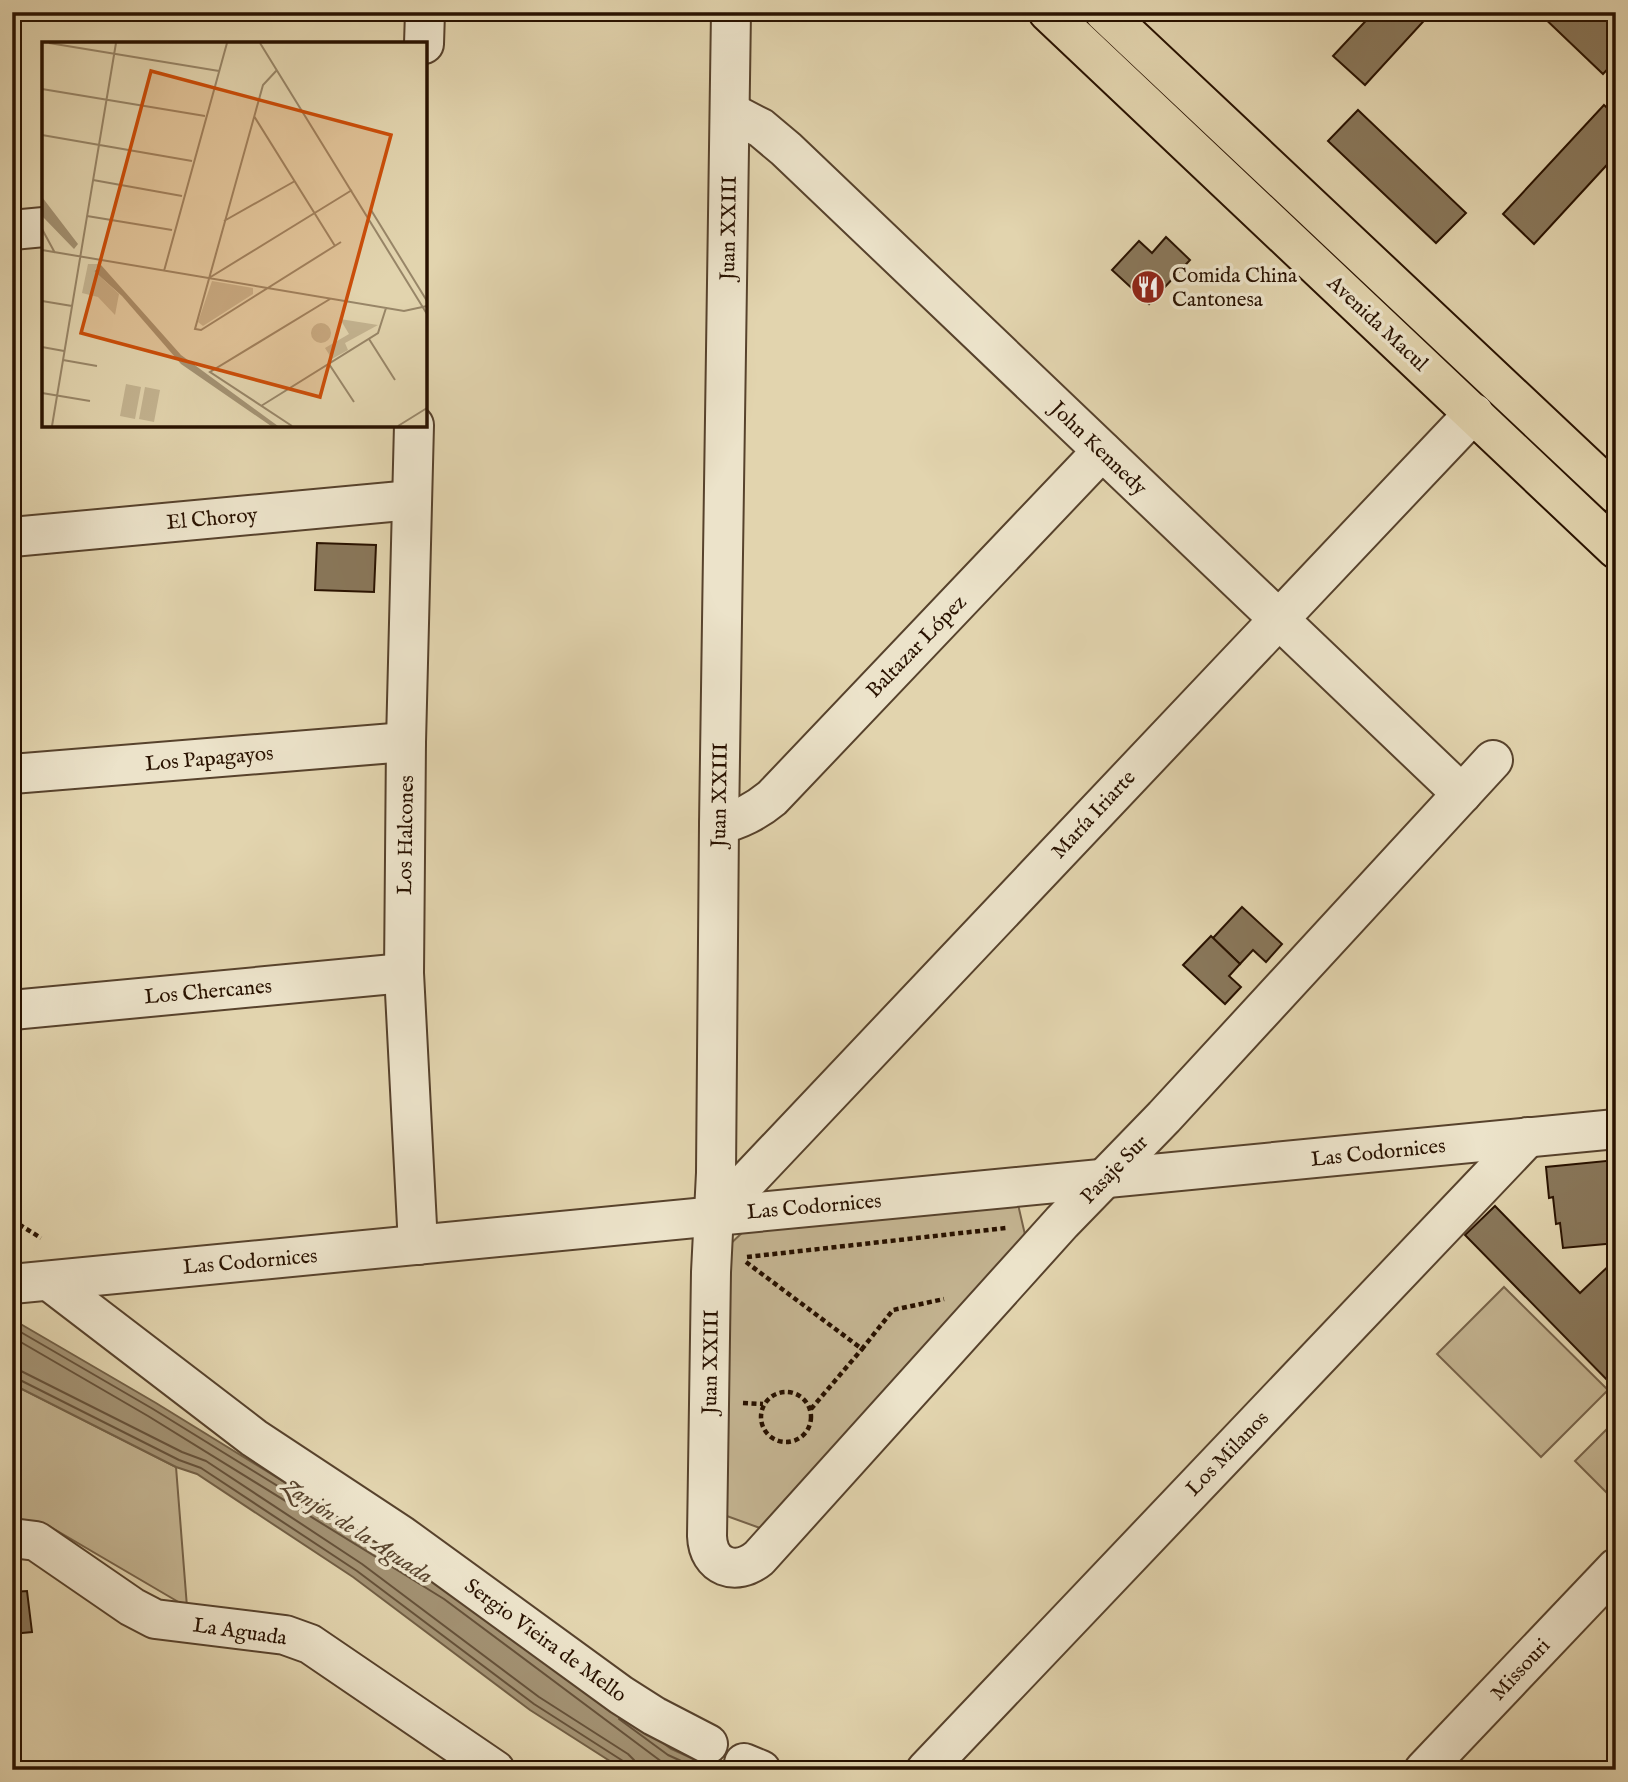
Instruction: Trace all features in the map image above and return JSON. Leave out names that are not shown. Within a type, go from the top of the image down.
[{"type":"main road","name":"Avenida Macul","points":[[1048,12],[1616,549]]},
{"type":"main road","name":"Avenida Macul","points":[[1104,12],[1616,494]]},
{"type":"street","points":[[424,42],[425,12]]},
{"type":"street","name":"Juan XXIII","points":[[729,1567],[719,1563],[708,1546],[731,12]]},
{"type":"street","name":"John Kennedy","points":[[730,112],[746,119],[774,138],[1462,794]]},
{"type":"street","points":[[12,230],[42,228]]},
{"type":"street","name":"María Iriarte","points":[[714,1216],[1474,413]]},
{"type":"street","name":"Los Halcones","points":[[414,427],[406,742],[404,973],[418,1245]]},
{"type":"street","name":"Baltazar López","points":[[719,825],[742,818],[772,798],[1102,451]]},
{"type":"street","name":"El Choroy","points":[[12,537],[412,500]]},
{"type":"street","name":"Los Papagayos","points":[[12,774],[406,742]]},
{"type":"street","name":"Pasaje Sur","points":[[729,1567],[751,1565],[759,1558],[1062,1222],[1106,1178],[1493,760]]},
{"type":"street","name":"Los Chercanes","points":[[12,1010],[404,973]]},
{"type":"street","name":"Las Codornices","points":[[12,1284],[1616,1129]]},
{"type":"street","name":"Los Milanos","points":[[926,1770],[1528,1137]]},
{"type":"street","name":"Sergio Vieira de Mello","points":[[50,1281],[254,1438],[401,1535],[621,1695],[654,1716],[708,1744]]},
{"type":"street","name":"La Aguada","points":[[12,1538],[36,1541],[132,1607],[155,1619],[285,1635],[310,1644],[495,1770]]},
{"type":"street","name":"Missouri","points":[[1424,1770],[1616,1568]]},
{"type":"path","points":[[12,1220],[41,1238]]},
{"type":"path","points":[[862,1349],[740,1258],[1062,1222]]},
{"type":"path","points":[[811,1409],[798,1394],[778,1392],[763,1404],[761,1425],[774,1440],[794,1441],[809,1429],[811,1409],[893,1310],[989,1290],[995,1297]]},
{"type":"shaded area","points":[[1017,1200],[1026,1239],[760,1528],[724,1515],[724,1250],[746,1229]]},
{"type":"shaded area","points":[[1504,1287],[1608,1390],[1541,1457],[1437,1354]]},
{"type":"shaded area","points":[[12,1384],[176,1467],[187,1607],[47,1525],[12,1525]]},
{"type":"shaded area","points":[[1616,1420],[1616,1502],[1575,1461]]},
{"type":"water","name":"Zanjón de la Aguada","points":[[12,1319],[156,1403],[453,1586],[671,1749],[718,1770],[624,1770],[530,1710],[353,1577],[197,1474],[176,1467],[12,1384]]},
{"type":"building","points":[[1374,12],[1432,12],[1365,85],[1333,56]]},
{"type":"building","points":[[1538,12],[1600,12],[1616,27],[1616,60],[1603,74]]},
{"type":"building","points":[[1604,105],[1616,116],[1616,155],[1534,244],[1503,214]]},
{"type":"building","points":[[1358,110],[1466,213],[1436,243],[1328,141]]},
{"type":"building","name":"Comida China Cantonesa","points":[[1166,237],[1190,260],[1149,304],[1112,270],[1139,241],[1152,253]]},
{"type":"building","points":[[317,543],[376,545],[374,592],[315,590]]},
{"type":"building","points":[[1242,907],[1282,944],[1266,962],[1253,950],[1240,964],[1213,938]]},
{"type":"building","points":[[1211,936],[1240,964],[1229,976],[1241,987],[1225,1004],[1183,965]]},
{"type":"building","points":[[1616,1160],[1616,1243],[1563,1248],[1560,1223],[1556,1224],[1553,1197],[1549,1198],[1546,1167]]},
{"type":"building","points":[[1495,1206],[1580,1293],[1616,1259],[1616,1389],[1465,1235]]},
{"type":"building","points":[[27,1591],[32,1632],[12,1634],[12,1592]]},
{"type":"place","name":"Comida China Cantonesa","points":[[1148,287]]}]
